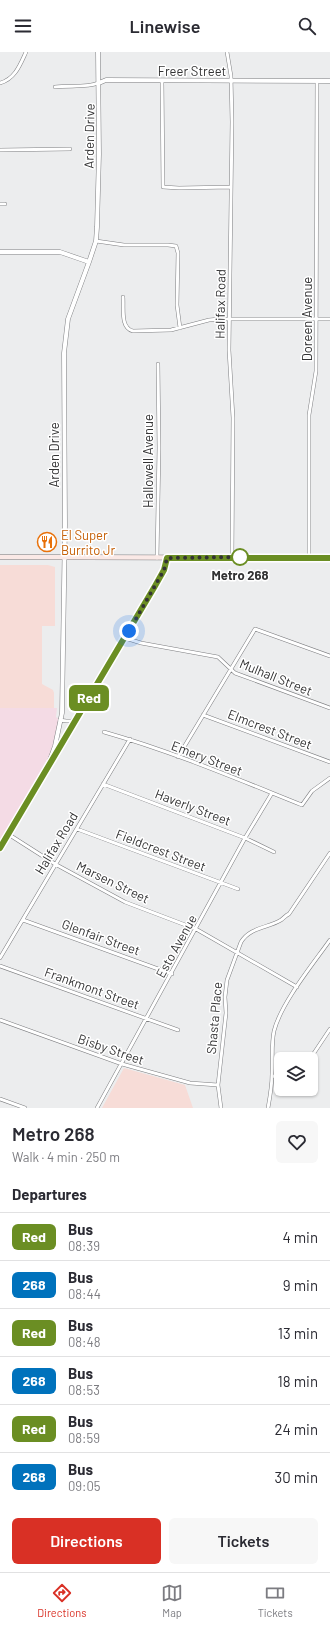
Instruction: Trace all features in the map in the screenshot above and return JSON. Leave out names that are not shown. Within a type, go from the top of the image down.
[{"type":"main road","points":[[0,557],[330,558]]},
{"type":"street","points":[[0,83],[7,81],[15,74],[26,52]]},
{"type":"street","name":"Arden Drive","points":[[0,848],[47,768],[55,746],[62,713],[66,334],[68,319],[96,241],[99,154],[98,52]]},
{"type":"street","name":"Halifax Road","points":[[228,52],[231,81],[229,368],[233,418],[232,557]]},
{"type":"street","name":"Freer Street","points":[[55,87],[66,85],[93,85],[106,80],[330,81]]},
{"type":"street","name":"Doreen Avenue","points":[[309,558],[309,415],[316,371],[317,80]]},
{"type":"street","points":[[162,81],[163,187],[231,187]]},
{"type":"street","points":[[0,150],[70,149]]},
{"type":"street","points":[[0,204],[5,204]]},
{"type":"street","points":[[96,241],[124,245],[168,244],[176,246],[178,253],[177,305],[180,328]]},
{"type":"street","points":[[0,252],[60,252],[89,262]]},
{"type":"street","points":[[123,297],[124,320],[128,330],[164,330],[180,328],[209,320],[330,319]]},
{"type":"street","name":"Hallowell Avenue","points":[[157,558],[159,448],[158,364]]},
{"type":"street","points":[[47,768],[78,718],[164,570],[167,558]]},
{"type":"street","points":[[178,757],[255,629],[330,656]]},
{"type":"street","name":"Mulhall Street","points":[[125,638],[141,643],[218,657],[235,673],[330,708]]},
{"type":"street","name":"Elmcrest Street","points":[[203,714],[330,762]]},
{"type":"street","points":[[60,720],[70,722],[78,718]]},
{"type":"street","name":"Emery Street","points":[[104,732],[130,739],[302,805],[312,791],[330,778]]},
{"type":"street","name":"Halifax Road","points":[[0,958],[130,739]]},
{"type":"street","name":"Haverly Street","points":[[103,784],[245,838],[274,852]]},
{"type":"street","name":"Esto Avenue","points":[[97,1108],[172,974],[245,838],[272,793]]},
{"type":"street","name":"Fieldcrest Street","points":[[76,829],[220,883],[238,888]]},
{"type":"street","name":"Marsen Street","points":[[8,834],[56,864],[125,902],[196,929],[298,986]]},
{"type":"street","name":"Shasta Place","points":[[221,1108],[218,1085],[226,1013],[225,997],[227,980],[237,951],[244,936],[280,920],[289,914],[330,853]]},
{"type":"street","name":"Glenfair Street","points":[[23,920],[172,974]]},
{"type":"street","points":[[268,1108],[272,1076],[272,1042],[274,1030],[282,1010],[330,940]]},
{"type":"street","name":"Frankmont Street","points":[[0,966],[178,1030]]},
{"type":"street","name":"Bisby Street","points":[[0,1020],[122,1064],[190,1083],[218,1085]]},
{"type":"street","points":[[315,1052],[330,1029]]},
{"type":"street","points":[[0,1099],[25,1108]]},
{"type":"shaded area","points":[[0,565],[48,565],[55,567],[55,626],[42,626],[42,684],[53,690],[54,708],[0,708]]},
{"type":"shaded area","points":[[0,708],[57,708],[56,717],[60,720],[55,746],[47,768],[0,847]]},
{"type":"shaded area","points":[[124,1068],[185,1085],[193,1108],[102,1108]]},
{"type":"bus line","name":"Red","points":[[0,848],[155,586],[164,570],[167,558],[330,558]]},
{"type":"place","name":"El Super Burrito Jr","points":[[47,542]]},
{"type":"place","name":"Metro 268","points":[[240,557]]},
{"type":"route","points":[[129,631],[164,570],[167,558],[240,557]]}]
